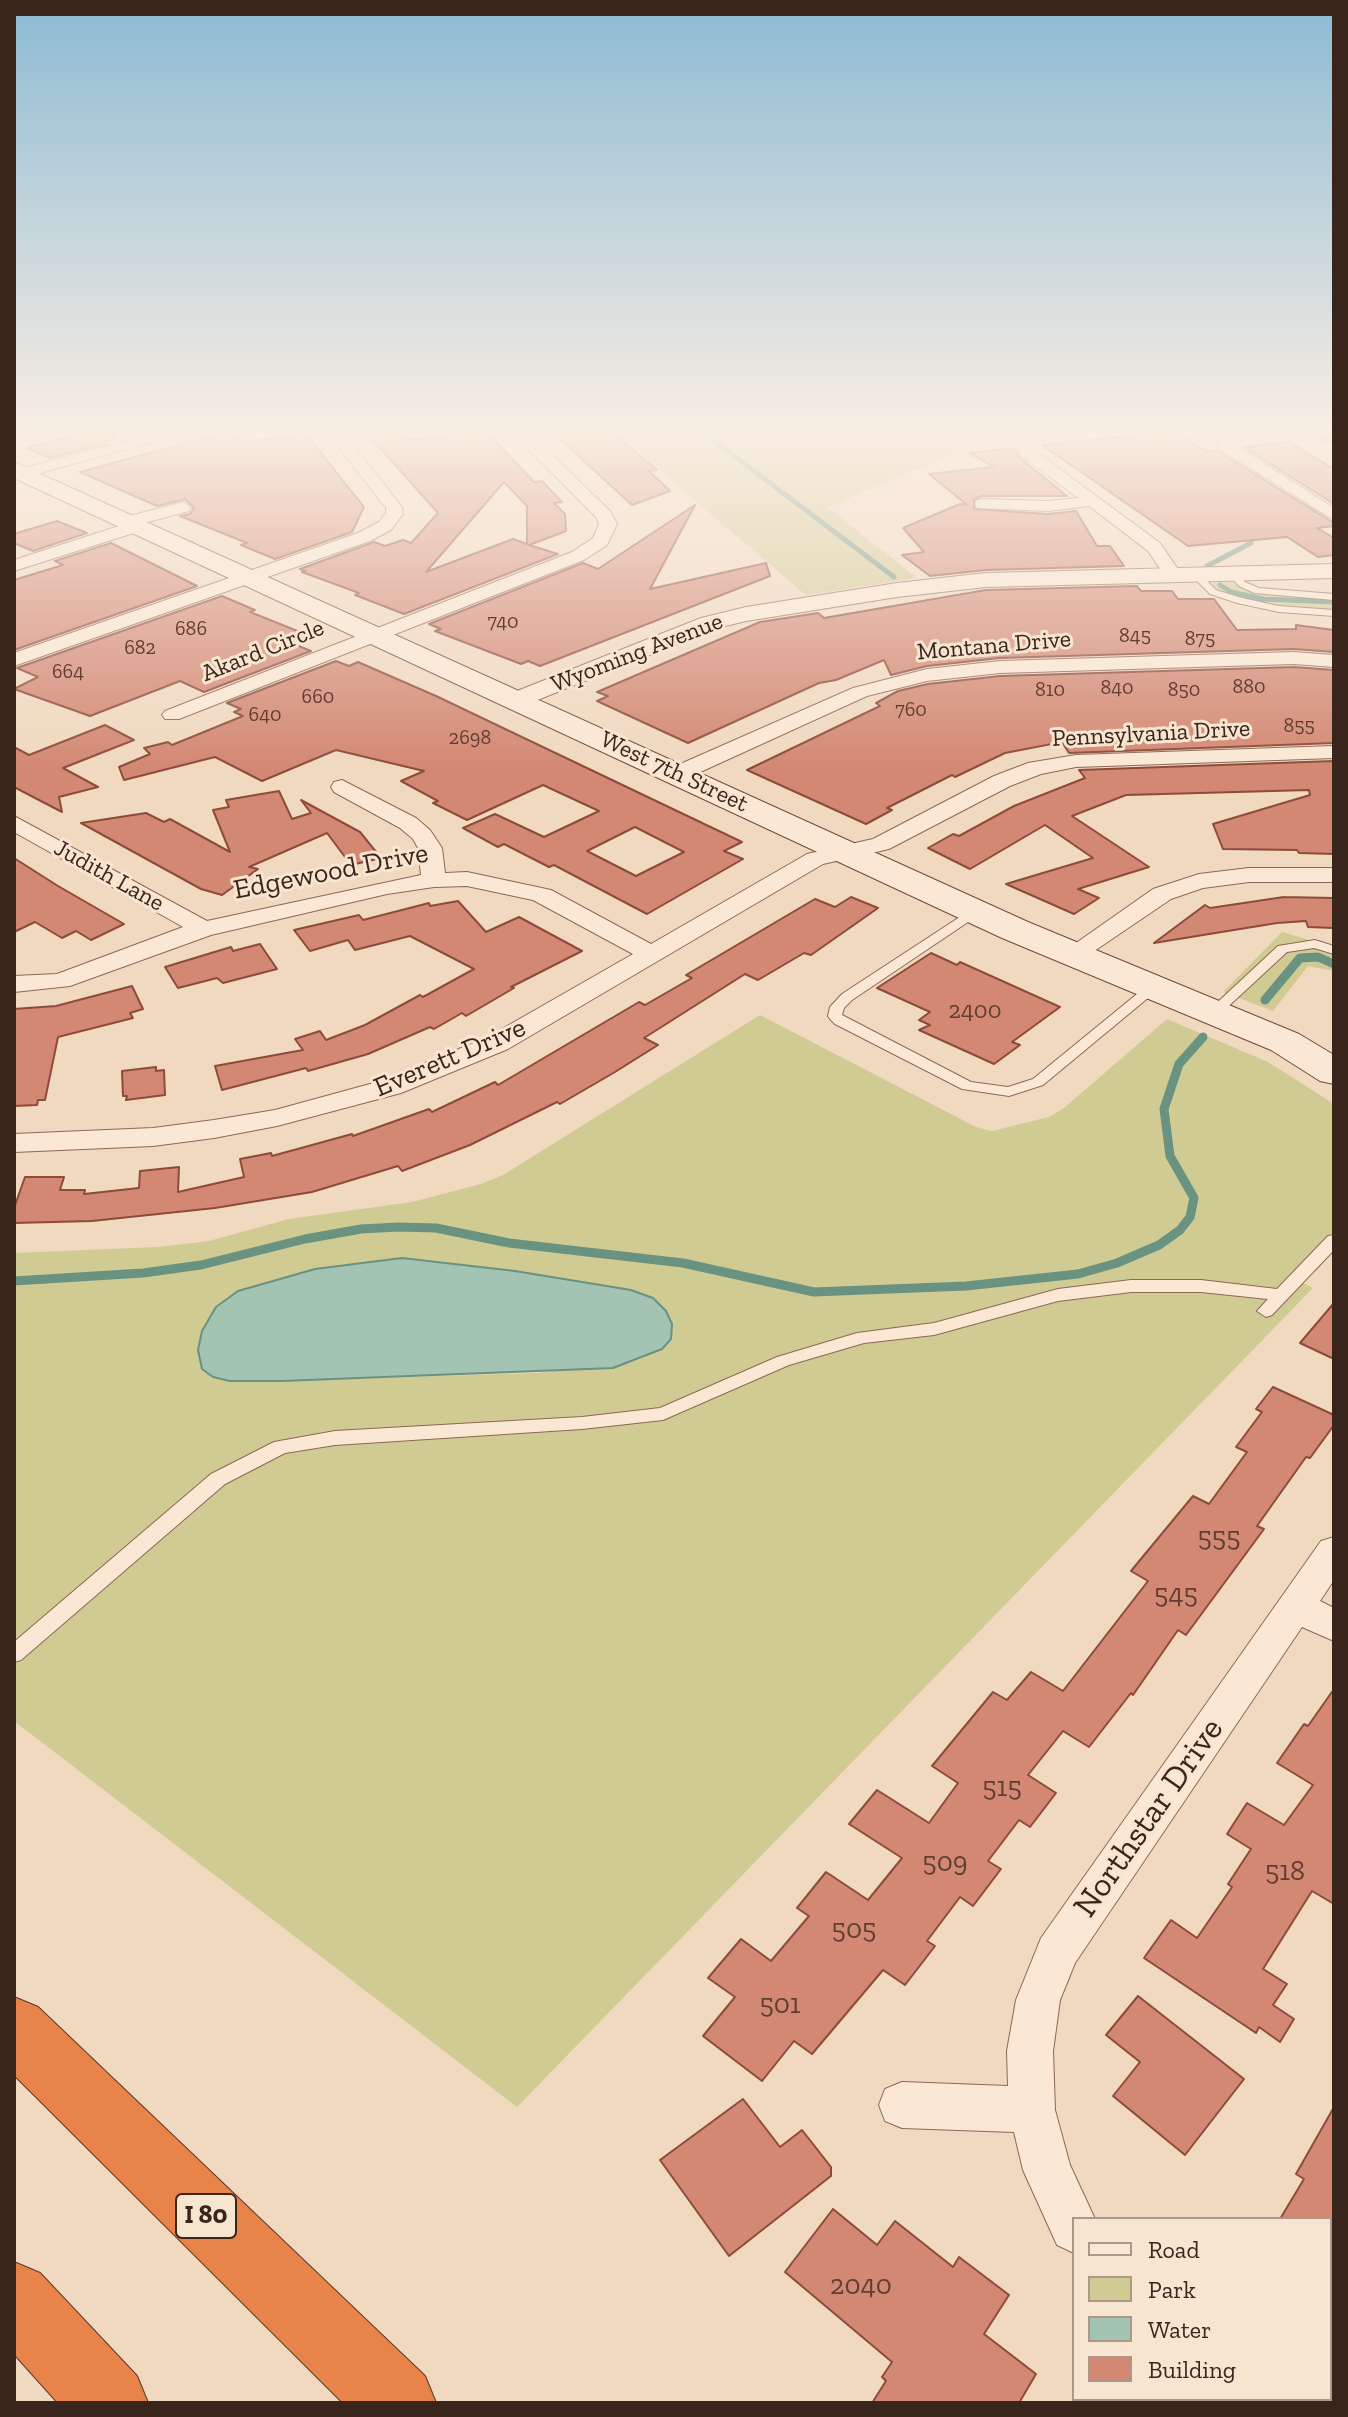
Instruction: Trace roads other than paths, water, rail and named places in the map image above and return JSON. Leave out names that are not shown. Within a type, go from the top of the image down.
[{"type":"highway","name":"I 80","points":[[14,2029],[398,2403]]},
{"type":"highway","points":[[14,2299],[110,2403]]},
{"type":"main road","name":"West 7th Street","points":[[174,543],[1072,955],[1285,1042],[1334,1072]]},
{"type":"street","points":[[14,566],[80,543]]},
{"type":"street","points":[[14,660],[347,543]]},
{"type":"street","name":"Akard Circle","points":[[172,715],[578,556],[598,543]]},
{"type":"street","points":[[1148,543],[1185,575]]},
{"type":"street","name":"Wyoming Avenue","points":[[516,700],[694,628],[746,614],[957,582],[1334,571]]},
{"type":"street","name":"Montana Drive","points":[[677,774],[860,692],[927,675],[1031,666],[1294,658],[1334,661]]},
{"type":"street","name":"Pennsylvania Drive","points":[[847,852],[881,844],[1017,774],[1055,764],[1334,752]]},
{"type":"street","points":[[342,787],[408,823],[422,835],[430,848],[434,880]]},
{"type":"street","name":"Judith Lane","points":[[14,823],[204,929]]},
{"type":"street","name":"Everett Drive","points":[[14,1143],[153,1137],[264,1120],[333,1104],[447,1066],[498,1043],[815,859],[847,852]]},
{"type":"street","points":[[1072,955],[1162,894],[1199,881],[1249,875],[1334,875]]},
{"type":"street","name":"Edgewood Drive","points":[[14,984],[61,981],[204,929],[387,887],[434,880],[495,882],[530,891],[653,955]]},
{"type":"street","name":"Northstar Drive","points":[[1072,2224],[1047,2170],[1032,2110],[1030,2051],[1038,2000],[1057,1952],[1334,1551]]},
{"type":"street","points":[[1296,1606],[1334,1626]]},
{"type":"street","points":[[902,2105],[1032,2110]]},
{"type":"lane","points":[[1233,574],[1242,584],[1257,591],[1334,597]]},
{"type":"lane","points":[[1185,575],[1229,598],[1279,609],[1334,613]]},
{"type":"lane","points":[[975,911],[847,997],[837,1007],[835,1016],[967,1086],[1009,1092],[1038,1082],[1153,988]]},
{"type":"lane","points":[[1214,1012],[1283,949],[1299,944],[1315,944],[1334,950]]},
{"type":"lane","points":[[1266,1311],[1334,1240]]},
{"type":"lane","points":[[14,1654],[218,1479],[281,1447],[335,1438],[582,1423],[663,1414],[783,1361],[863,1337],[934,1329],[1058,1295],[1131,1286],[1201,1286],[1281,1295]]},
{"type":"water","points":[[402,1258],[515,1271],[631,1290],[653,1298],[666,1311],[672,1324],[671,1339],[662,1349],[613,1368],[282,1381],[230,1381],[213,1377],[202,1369],[198,1350],[202,1331],[216,1307],[238,1291],[315,1269]]},
{"type":"waterway","points":[[849,543],[894,577]]},
{"type":"waterway","points":[[1207,566],[1251,543]]},
{"type":"waterway","points":[[1220,585],[1231,592],[1263,599],[1334,602]]},
{"type":"waterway","points":[[1265,1000],[1300,958],[1318,957],[1334,964]]},
{"type":"waterway","points":[[14,1281],[143,1273],[201,1265],[305,1239],[361,1229],[398,1227],[436,1228],[509,1243],[683,1263],[814,1292],[966,1286],[1078,1274],[1117,1263],[1159,1245],[1180,1230],[1190,1217],[1194,1198],[1170,1156],[1164,1109],[1179,1064],[1203,1037]]}]
